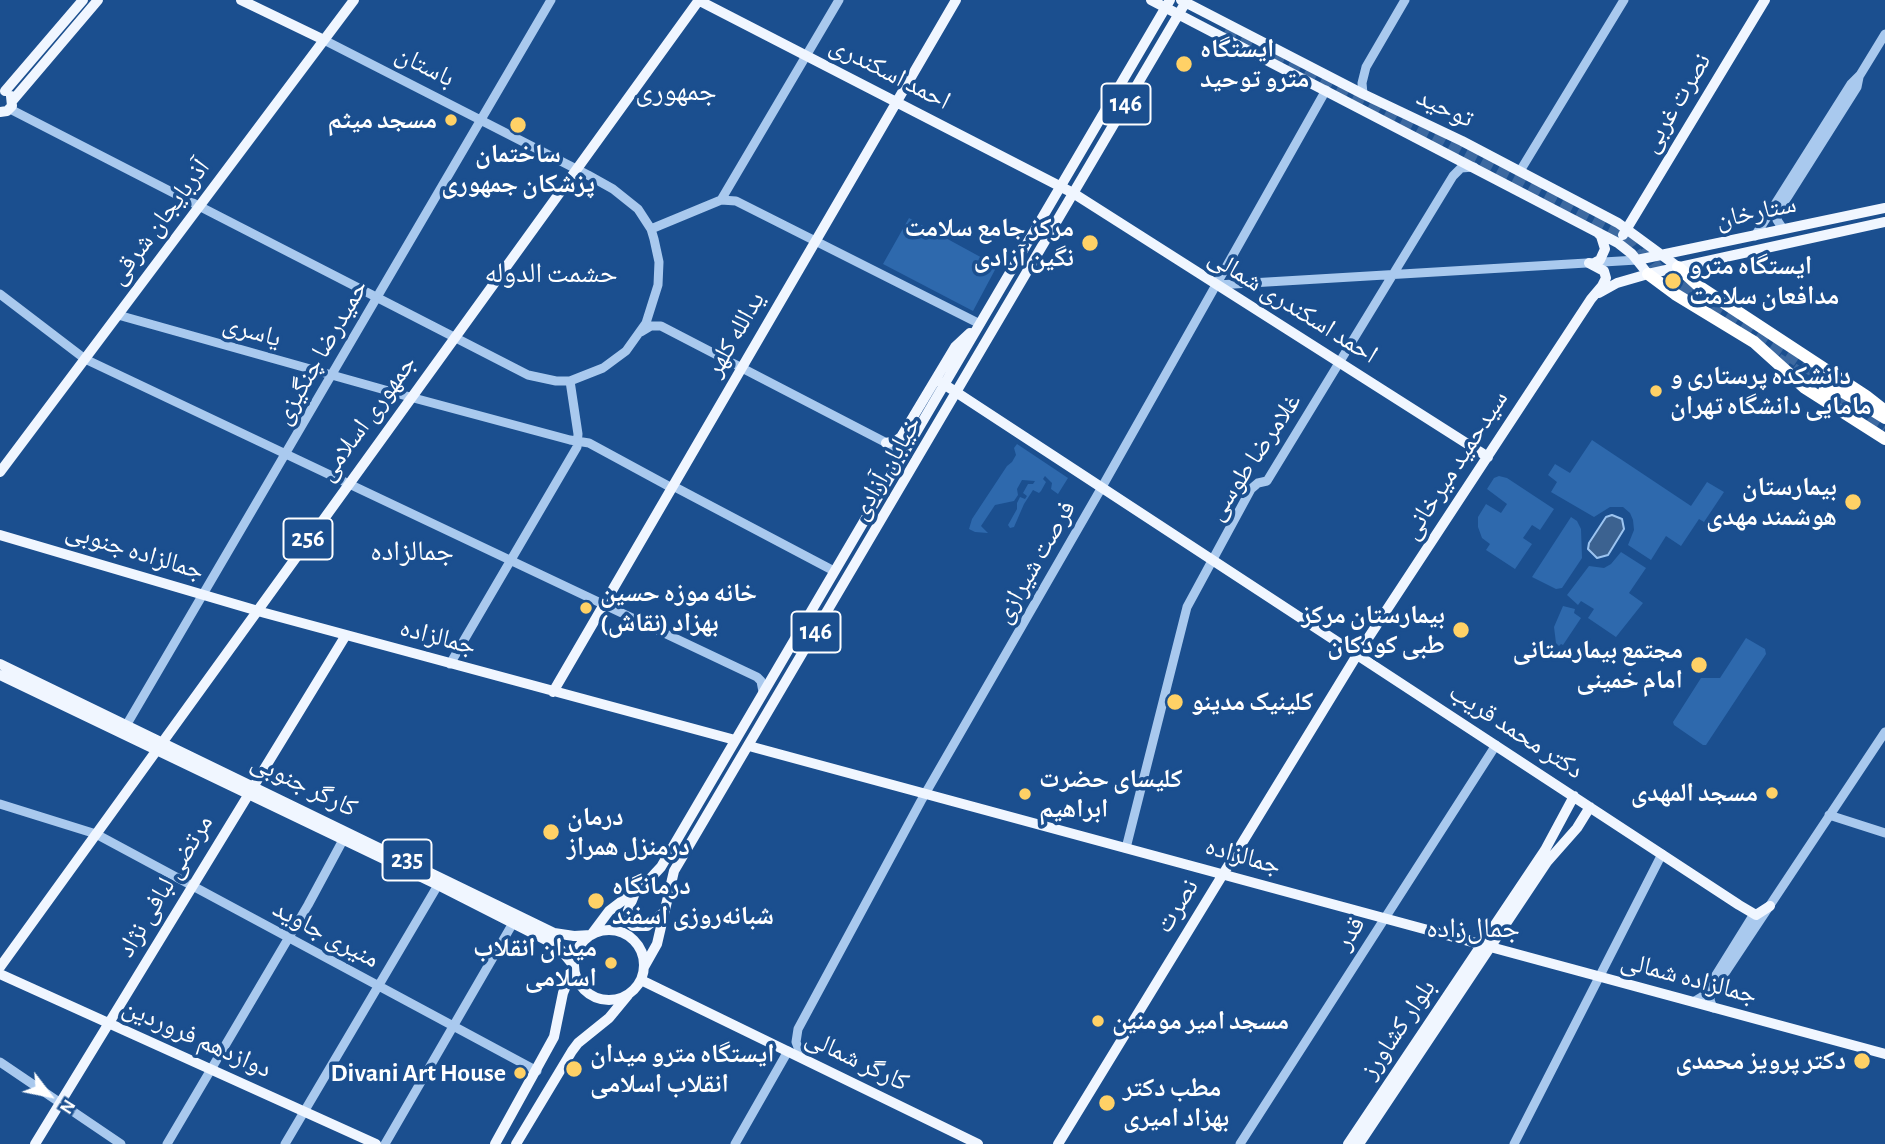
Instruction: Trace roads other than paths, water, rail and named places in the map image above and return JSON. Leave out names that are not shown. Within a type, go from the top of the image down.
[{"type":"highway","points":[[1678,267],[1700,287],[1885,411]]},
{"type":"highway","points":[[1648,274],[1669,290],[1751,340],[1796,382],[1885,439]]},
{"type":"highway","points":[[1858,422],[1826,394],[1823,390],[1825,386],[1833,386],[1885,418]]},
{"type":"main road","points":[[5,101],[83,0]]},
{"type":"main road","points":[[5,101],[98,0]]},
{"type":"main road","name":"آذربایجان شرقی","points":[[1,468],[354,0]]},
{"type":"main road","name":"احمد اسکندری","points":[[699,0],[1073,193]]},
{"type":"main road","name":"جمهوری اسلامی","points":[[0,967],[348,484],[414,398],[453,337],[699,0]]},
{"type":"main road","name":"یدالله کلهر","points":[[553,692],[957,0]]},
{"type":"main road","points":[[1151,0],[1168,4]]},
{"type":"main road","name":"نصرت غربی","points":[[1618,243],[1765,0]]},
{"type":"main road","name":"باستان","points":[[249,1],[324,40]]},
{"type":"main road","name":"توحید","points":[[1185,1],[1363,94],[1520,171],[1627,229],[1678,267]]},
{"type":"main road","name":"خیابان آزادی","points":[[645,967],[657,944],[674,871],[1185,1]]},
{"type":"main road","name":"توحید","points":[[1168,4],[1179,14],[1618,243],[1648,274]]},
{"type":"main road","name":"خیابان آزادی","points":[[591,935],[609,911],[660,867],[904,452],[940,382],[979,324],[1168,4]]},
{"type":"main road","points":[[1326,90],[1333,78]]},
{"type":"main road","name":"احمد اسکندری شمالی","points":[[1073,193],[1488,457]]},
{"type":"main road","name":"ستارخان","points":[[1637,260],[1885,208]]},
{"type":"main road","name":"ستارخان","points":[[1591,299],[1617,283],[1648,274],[1885,222]]},
{"type":"main road","points":[[1592,263],[1600,260],[1605,249],[1601,236],[1596,231]]},
{"type":"main road","points":[[1774,246],[1777,231]]},
{"type":"main road","name":"سیدحمید میرخانی","points":[[1357,655],[1602,286],[1606,276],[1602,268],[1592,263]]},
{"type":"main road","points":[[886,443],[896,442],[901,437],[940,382]]},
{"type":"main road","name":"دکتر محمد قریب","points":[[940,382],[1754,914]]},
{"type":"main road","name":"جمالزاده جنوبی","points":[[0,535],[257,611]]},
{"type":"main road","name":"جمالزاده","points":[[257,611],[735,740]]},
{"type":"main road","name":"مرتضی لبافی نژاد","points":[[35,1144],[346,635]]},
{"type":"main road","name":"نصرت","points":[[1058,1144],[1357,655]]},
{"type":"main road","name":"کارگر جنوبی","points":[[0,664],[127,724],[159,746]]},
{"type":"main road","name":"کارگر جنوبی","points":[[0,675],[159,746],[554,933],[570,936],[591,935]]},
{"type":"main road","name":"جمالزاده","points":[[749,746],[1485,946]]},
{"type":"main road","name":"کارگر جنوبی","points":[[250,790],[343,840],[554,944],[574,966]]},
{"type":"main road","name":"بلوار کشاورز","points":[[1359,1144],[1548,846],[1574,796]]},
{"type":"main road","name":"بلوار کشاورز","points":[[1348,1144],[1485,946],[1546,862],[1577,828],[1590,807]]},
{"type":"main road","points":[[636,890],[628,910],[631,924],[639,928],[647,926],[664,912]]},
{"type":"main road","points":[[1754,914],[1760,914],[1770,906]]},
{"type":"main road","points":[[495,1144],[553,1041],[564,993],[579,947],[591,935],[609,929],[627,934],[640,948],[645,967],[641,979],[609,1018],[578,1043],[516,1144]]},
{"type":"main road","name":"جمالزاده شمالی","points":[[1485,946],[1885,1054]]},
{"type":"main road","points":[[574,966],[579,984],[593,996],[610,1000],[628,995]]},
{"type":"main road","name":"دوازدهم فروردین","points":[[0,974],[376,1144]]},
{"type":"main road","name":"کارگر شمالی","points":[[641,979],[978,1144]]},
{"type":"street","name":"حمیدرضا چنگیزی","points":[[127,724],[551,0]]},
{"type":"street","points":[[721,200],[839,0]]},
{"type":"street","points":[[1363,94],[1362,79],[1366,67],[1405,0]]},
{"type":"street","points":[[1520,171],[1624,0]]},
{"type":"street","points":[[1755,236],[1885,34]]},
{"type":"street","name":"باستان","points":[[324,40],[588,174],[633,204],[651,229]]},
{"type":"street","points":[[1777,231],[1778,212],[1857,87],[1860,75]]},
{"type":"street","name":"فرصت شیرازی","points":[[802,1058],[796,1042],[798,1029],[926,792],[1326,90]]},
{"type":"street","points":[[5,101],[527,375],[570,381],[611,363],[626,351],[641,332],[654,303],[658,285],[659,262],[651,229],[721,200],[747,205],[979,324]]},
{"type":"street","name":"غلامرضا طوسی","points":[[1126,848],[1184,614],[1251,489],[1258,483],[1267,481],[1453,176],[1461,168],[1475,167]]},
{"type":"street","points":[[1217,285],[1637,260]]},
{"type":"street","points":[[1199,273],[1209,284],[1210,296]]},
{"type":"street","points":[[1239,299],[1236,291],[1243,282]]},
{"type":"street","points":[[0,294],[85,359],[757,677],[763,692]]},
{"type":"street","points":[[654,303],[655,317],[661,327]]},
{"type":"street","name":"یاسری","points":[[118,315],[414,398],[592,444],[834,571]]},
{"type":"street","points":[[641,332],[652,326],[661,327],[904,452]]},
{"type":"street","points":[[450,664],[579,440],[570,381]]},
{"type":"street","points":[[1713,1008],[1711,994],[1885,732]]},
{"type":"street","name":"قدر","points":[[1240,1144],[1496,745]]},
{"type":"street","name":"منیری جاوید","points":[[0,804],[96,834],[537,1072]]},
{"type":"street","points":[[1829,815],[1885,833]]},
{"type":"street","points":[[167,1144],[343,840]]},
{"type":"street","points":[[1514,1144],[1662,854]]},
{"type":"street","points":[[285,1144],[438,885]]},
{"type":"street","points":[[1693,1002],[1703,996],[1754,914]]},
{"type":"street","points":[[385,1144],[513,923]]},
{"type":"street","points":[[736,1144],[788,1051]]},
{"type":"street","points":[[0,1062],[121,1144]]},
{"type":"tunnel","points":[[1224,33],[1304,69],[1615,232],[1627,240],[1644,264]]},
{"type":"tunnel","points":[[1644,248],[1657,268],[1669,278],[1838,387]]},
{"type":"tunnel","points":[[1778,359],[1885,428]]},
{"type":"place","name":"ایستگاه مترو توحید","points":[[1184,64]]},
{"type":"place","name":"مسجد میثم","points":[[451,120]]},
{"type":"place","name":"ساختمان پزشکان جمهوری","points":[[518,125]]},
{"type":"place","name":"مرکز جامع سلامت نگین آزادی","points":[[1090,243]]},
{"type":"place","name":"ایستگاه مترو مدافعان سلامت","points":[[1673,281]]},
{"type":"place","name":"دانشکده پرستاری و مامایی دانشگاه تهران","points":[[1656,391]]},
{"type":"place","name":"بیمارستان هوشمند مهدی","points":[[1853,502]]},
{"type":"place","name":"خانه موزه حسین بهزاد (نقاش)","points":[[586,608]]},
{"type":"place","name":"بیمارستان مرکز طبی کودکان","points":[[1461,630]]},
{"type":"place","name":"مجتمع بیمارستانی امام خمینی","points":[[1699,665]]},
{"type":"place","name":"کلینیک مدینو","points":[[1175,702]]},
{"type":"place","name":"مسجد المهدی","points":[[1772,793]]},
{"type":"place","name":"کلیسای حضرت ابراهیم","points":[[1025,794]]},
{"type":"place","name":"درمان درمنزل همراز","points":[[551,832]]},
{"type":"place","name":"درمانگاه شبانه‌روزی اسفند","points":[[596,901]]},
{"type":"place","name":"میدان انقلاب اسلامی","points":[[611,963]]},
{"type":"place","name":"مسجد امیر مومنین","points":[[1098,1021]]},
{"type":"place","name":"دکتر پرویز محمدی","points":[[1862,1061]]},
{"type":"place","name":"ایستگاه مترو میدان انقلاب اسلامی","points":[[574,1069]]},
{"type":"place","name":"Divani Art House","points":[[520,1073]]},
{"type":"place","name":"مطب دکتر بهزاد امیری","points":[[1107,1103]]},
{"type":"district","name":"جمهوری","points":[[676,92]]},
{"type":"district","name":"حشمت الدوله","points":[[551,274]]},
{"type":"district","name":"جمالزاده","points":[[412,552]]},
{"type":"district","name":"جمال‌زاده","points":[[1473,929]]}]
